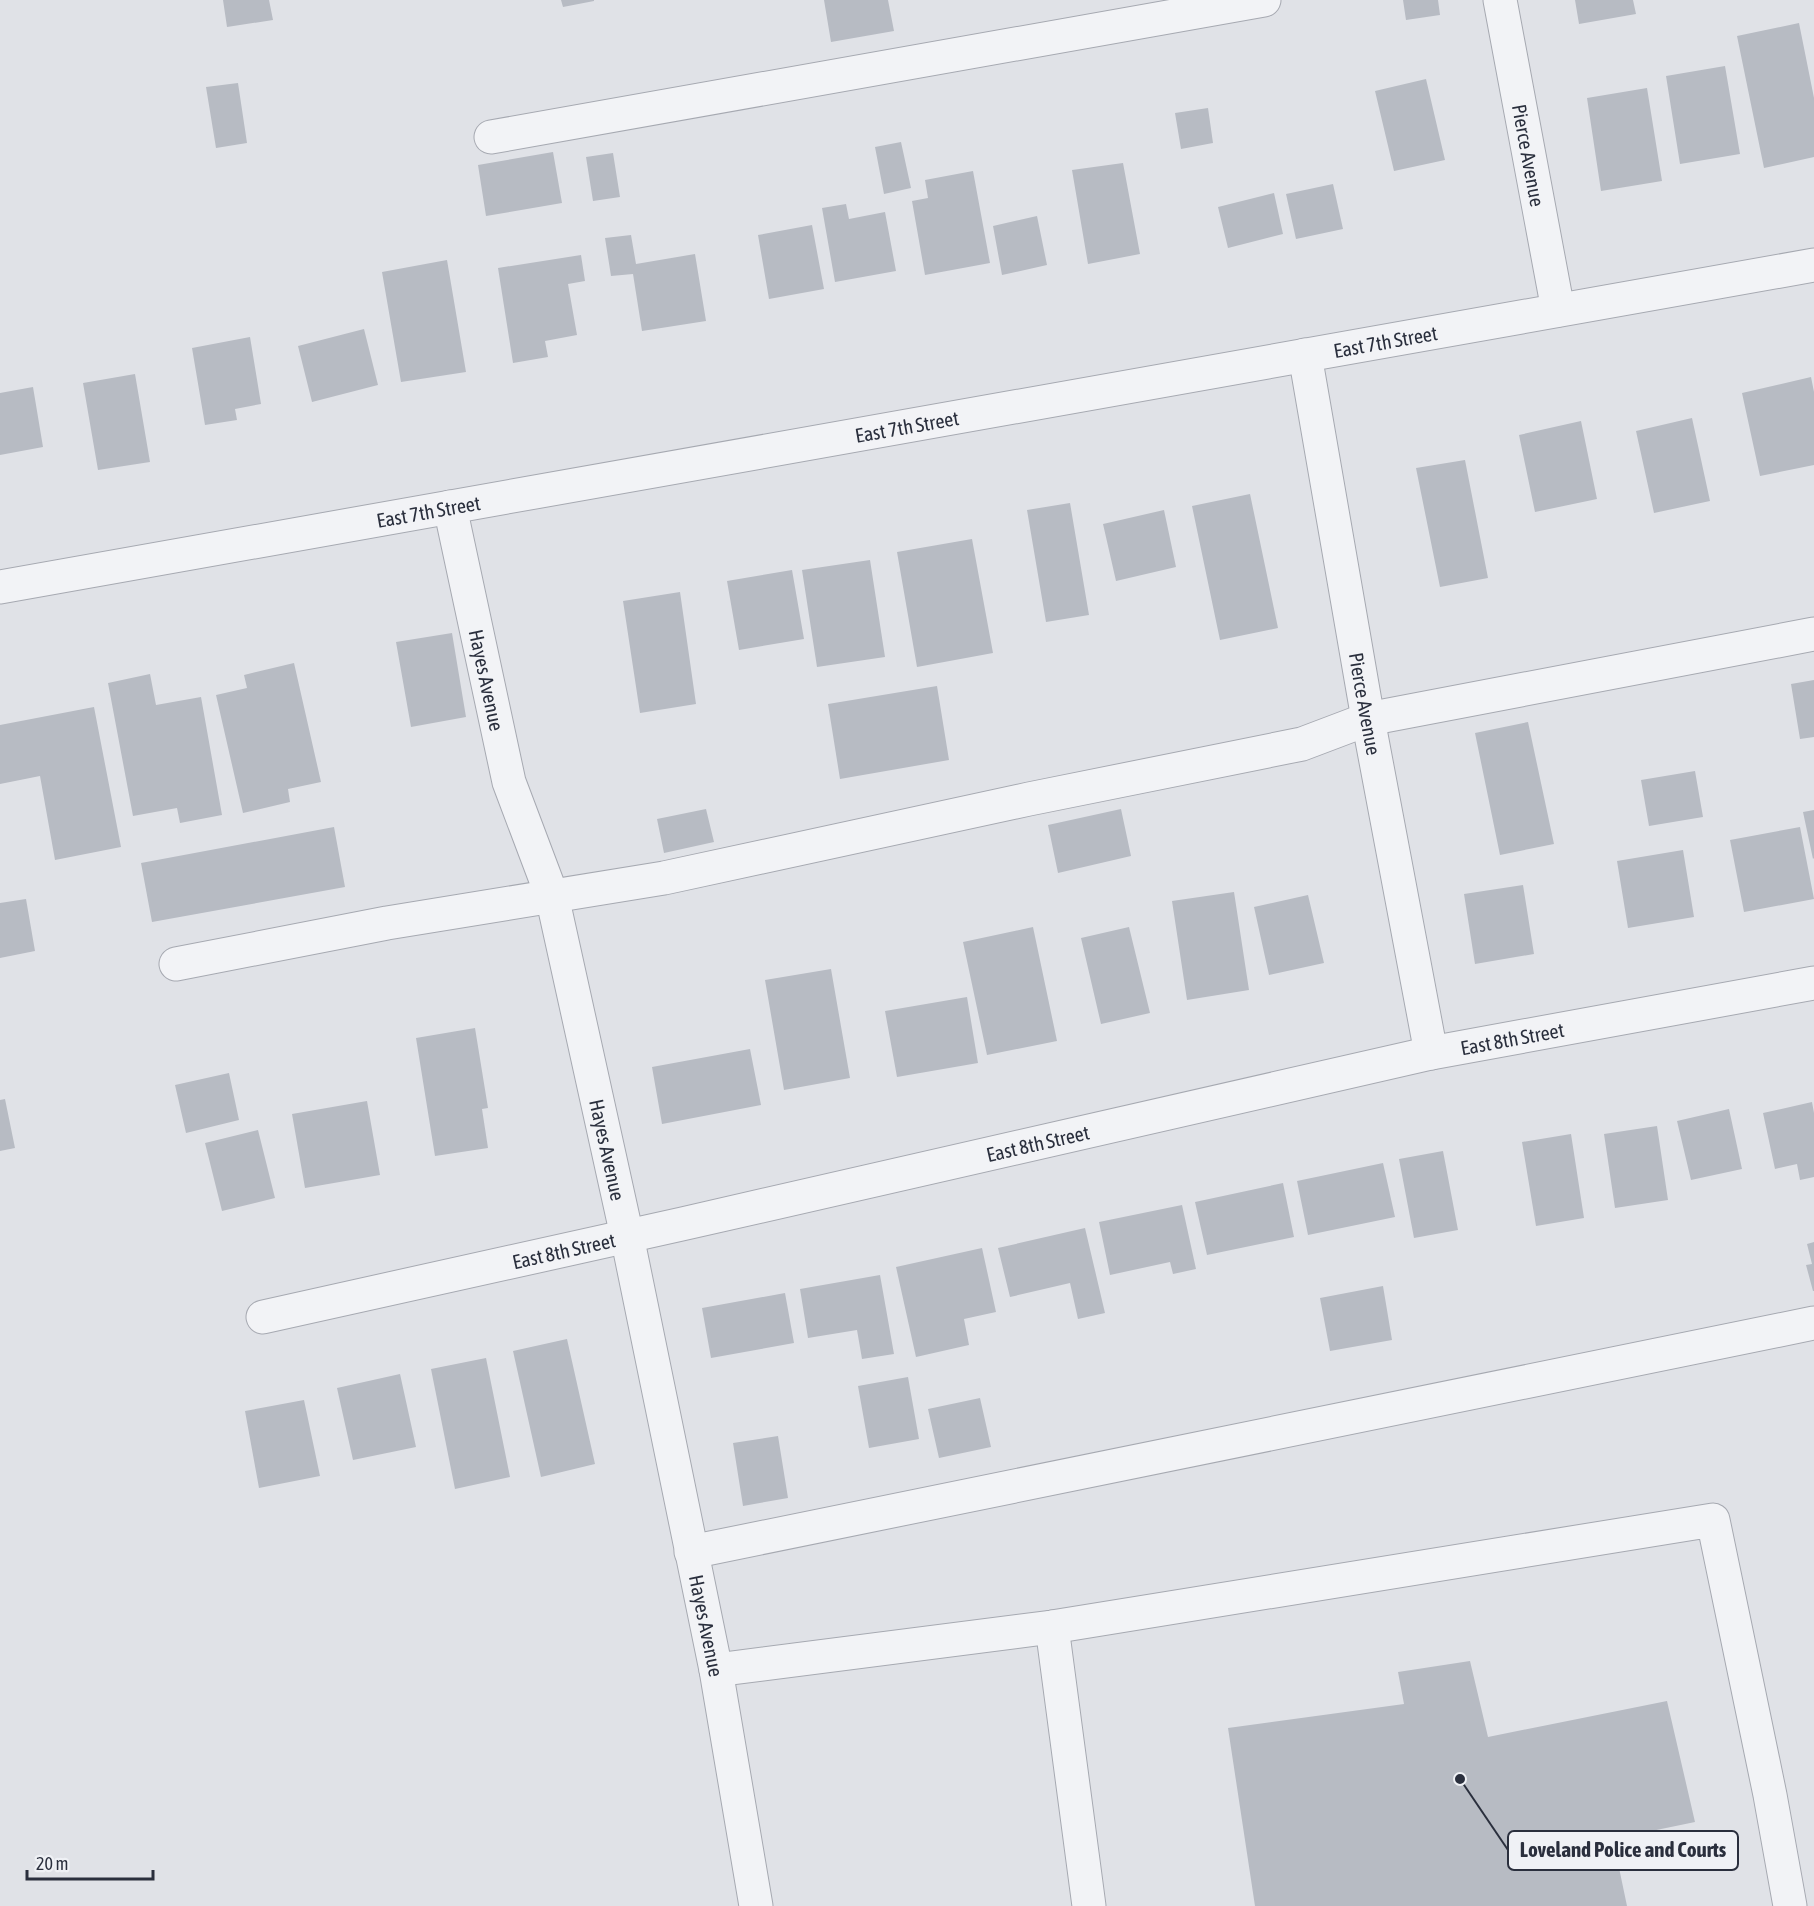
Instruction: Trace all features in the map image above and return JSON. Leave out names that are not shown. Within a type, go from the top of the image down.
[{"type":"street","points":[[491,137],[1264,0]]},
{"type":"street","name":"Pierce Avenue","points":[[1500,0],[1558,310]]},
{"type":"street","name":"East 7th Street","points":[[0,587],[1814,265]]},
{"type":"street","name":"Pierce Avenue","points":[[1305,355],[1368,719],[1431,1053]]},
{"type":"street","name":"Hayes Avenue","points":[[450,507],[510,782],[552,896],[627,1236],[716,1670],[756,1906]]},
{"type":"street","points":[[176,964],[387,923],[664,878],[1029,799],[1302,744],[1368,719],[1814,634]]},
{"type":"street","name":"East 8th Street","points":[[262,1317],[1431,1053],[1814,982]]},
{"type":"street","points":[[692,1552],[1814,1323]]},
{"type":"street","points":[[716,1670],[1052,1627],[1713,1520],[1790,1906]]},
{"type":"street","points":[[1052,1627],[1089,1906]]},
{"type":"building","points":[[223,0],[269,0],[273,20],[227,27]]},
{"type":"building","points":[[561,0],[594,0],[594,1],[563,7]]},
{"type":"building","points":[[824,0],[888,0],[894,31],[831,42]]},
{"type":"building","points":[[1403,0],[1438,0],[1440,15],[1406,20]]},
{"type":"building","points":[[1575,0],[1633,0],[1636,14],[1579,24]]},
{"type":"building","points":[[1799,23],[1814,98],[1814,157],[1764,168],[1737,36]]},
{"type":"building","points":[[1725,66],[1740,154],[1680,164],[1666,76]]},
{"type":"building","points":[[1426,79],[1445,160],[1394,171],[1375,91]]},
{"type":"building","points":[[238,83],[247,143],[216,148],[206,87]]},
{"type":"building","points":[[1647,88],[1662,181],[1601,191],[1587,98]]},
{"type":"building","points":[[1208,108],[1213,143],[1181,149],[1175,113]]},
{"type":"building","points":[[901,142],[911,188],[884,194],[875,147]]},
{"type":"building","points":[[553,152],[562,203],[486,216],[478,165]]},
{"type":"building","points":[[613,153],[620,197],[593,201],[586,157]]},
{"type":"building","points":[[1123,163],[1140,254],[1088,264],[1072,170]]},
{"type":"building","points":[[973,171],[990,263],[925,275],[912,201],[928,198],[925,180]]},
{"type":"building","points":[[1333,184],[1343,229],[1296,239],[1286,194]]},
{"type":"building","points":[[1274,193],[1283,234],[1228,248],[1218,207]]},
{"type":"building","points":[[846,204],[849,219],[885,212],[896,271],[835,282],[822,208]]},
{"type":"building","points":[[1037,216],[1047,265],[1002,275],[993,226]]},
{"type":"building","points":[[812,225],[824,289],[769,299],[758,235]]},
{"type":"building","points":[[631,235],[636,264],[695,254],[706,321],[642,331],[633,274],[611,276],[605,238]]},
{"type":"building","points":[[581,255],[585,281],[568,284],[577,335],[545,341],[548,357],[513,363],[498,268]]},
{"type":"building","points":[[447,260],[466,372],[401,382],[382,272]]},
{"type":"building","points":[[364,329],[378,385],[312,402],[298,346]]},
{"type":"building","points":[[250,337],[261,404],[235,409],[237,420],[205,425],[192,348]]},
{"type":"building","points":[[135,374],[150,462],[98,470],[83,383]]},
{"type":"building","points":[[1811,377],[1814,392],[1814,465],[1760,476],[1742,393]]},
{"type":"building","points":[[33,387],[43,447],[0,455],[0,393]]},
{"type":"building","points":[[1692,418],[1710,501],[1654,513],[1636,431]]},
{"type":"building","points":[[1581,421],[1597,499],[1535,512],[1519,435]]},
{"type":"building","points":[[1465,460],[1488,578],[1440,587],[1416,468]]},
{"type":"building","points":[[1250,494],[1278,628],[1220,640],[1192,506]]},
{"type":"building","points":[[1070,503],[1089,615],[1046,622],[1027,510]]},
{"type":"building","points":[[1164,510],[1176,567],[1116,581],[1103,524]]},
{"type":"building","points":[[972,539],[993,653],[917,667],[897,552]]},
{"type":"building","points":[[870,560],[885,657],[817,667],[802,570]]},
{"type":"building","points":[[792,570],[804,639],[739,650],[727,581]]},
{"type":"building","points":[[680,592],[696,704],[640,713],[623,601]]},
{"type":"building","points":[[452,633],[466,717],[411,727],[396,642]]},
{"type":"building","points":[[294,663],[321,782],[288,789],[290,802],[243,813],[216,695],[247,688],[244,675]]},
{"type":"building","points":[[150,674],[156,705],[201,697],[222,815],[180,823],[177,808],[133,816],[108,683]]},
{"type":"building","points":[[1814,680],[1814,737],[1800,739],[1791,684]]},
{"type":"building","points":[[937,686],[949,760],[840,779],[828,704]]},
{"type":"building","points":[[94,707],[121,847],[55,860],[40,776],[0,784],[0,725]]},
{"type":"building","points":[[1528,722],[1554,844],[1500,855],[1475,733]]},
{"type":"building","points":[[1695,771],[1703,817],[1649,826],[1641,780]]},
{"type":"building","points":[[706,809],[714,842],[664,853],[657,819]]},
{"type":"building","points":[[1121,809],[1131,856],[1058,873],[1048,825]]},
{"type":"building","points":[[1814,810],[1814,858],[1813,859],[1803,812]]},
{"type":"building","points":[[334,827],[345,887],[152,922],[141,863]]},
{"type":"building","points":[[1800,827],[1814,899],[1744,912],[1730,840]]},
{"type":"building","points":[[1683,850],[1694,917],[1628,928],[1617,861]]},
{"type":"building","points":[[1523,885],[1534,954],[1475,964],[1464,894]]},
{"type":"building","points":[[1234,892],[1249,990],[1187,1000],[1172,901]]},
{"type":"building","points":[[1308,895],[1324,963],[1269,975],[1254,907]]},
{"type":"building","points":[[26,899],[35,951],[0,958],[0,903]]},
{"type":"building","points":[[1033,927],[1057,1041],[987,1055],[963,942]]},
{"type":"building","points":[[1129,927],[1150,1013],[1101,1024],[1081,938]]},
{"type":"building","points":[[831,969],[850,1078],[784,1090],[765,980]]},
{"type":"building","points":[[967,997],[978,1063],[897,1077],[885,1011]]},
{"type":"building","points":[[475,1028],[488,1108],[482,1109],[488,1148],[435,1156],[416,1038]]},
{"type":"building","points":[[750,1049],[761,1105],[662,1124],[652,1067]]},
{"type":"building","points":[[229,1073],[239,1120],[186,1133],[175,1085]]},
{"type":"building","points":[[5,1099],[15,1148],[0,1151],[0,1100]]},
{"type":"building","points":[[367,1101],[380,1175],[305,1188],[292,1114]]},
{"type":"building","points":[[1812,1102],[1814,1177],[1800,1180],[1797,1164],[1775,1169],[1763,1113]]},
{"type":"building","points":[[1729,1109],[1742,1169],[1691,1180],[1677,1121]]},
{"type":"building","points":[[1657,1126],[1668,1200],[1615,1208],[1604,1134]]},
{"type":"building","points":[[258,1130],[275,1198],[222,1211],[205,1143]]},
{"type":"building","points":[[1571,1134],[1584,1218],[1536,1226],[1522,1142]]},
{"type":"building","points":[[1443,1151],[1458,1230],[1414,1238],[1399,1159]]},
{"type":"building","points":[[1383,1163],[1395,1217],[1308,1235],[1297,1181]]},
{"type":"building","points":[[1283,1183],[1294,1237],[1207,1255],[1195,1202]]},
{"type":"building","points":[[1182,1205],[1196,1269],[1173,1274],[1170,1262],[1110,1275],[1099,1222]]},
{"type":"building","points":[[1085,1228],[1105,1313],[1078,1319],[1070,1283],[1010,1297],[998,1248]]},
{"type":"building","points":[[1814,1242],[1813,1291],[1806,1265],[1812,1264],[1807,1244]]},
{"type":"building","points":[[982,1248],[996,1312],[964,1319],[969,1345],[916,1357],[896,1267]]},
{"type":"building","points":[[880,1275],[894,1354],[862,1359],[857,1330],[808,1338],[800,1289]]},
{"type":"building","points":[[1383,1286],[1392,1340],[1330,1351],[1320,1298]]},
{"type":"building","points":[[785,1293],[794,1343],[711,1358],[702,1308]]},
{"type":"building","points":[[567,1339],[595,1464],[541,1477],[513,1351]]},
{"type":"building","points":[[486,1358],[510,1477],[455,1489],[431,1369]]},
{"type":"building","points":[[400,1374],[416,1447],[353,1460],[337,1388]]},
{"type":"building","points":[[908,1377],[919,1439],[869,1448],[858,1386]]},
{"type":"building","points":[[980,1398],[991,1447],[939,1458],[928,1409]]},
{"type":"building","points":[[304,1400],[320,1476],[259,1488],[245,1411]]},
{"type":"building","points":[[778,1436],[788,1498],[743,1506],[733,1443]]},
{"type":"building","points":[[1470,1661],[1488,1737],[1667,1701],[1695,1822],[1613,1839],[1627,1906],[1255,1906],[1228,1728],[1404,1704],[1398,1672]]},
{"type":"place","name":"Loveland Police and Courts","points":[[1460,1779]]}]
